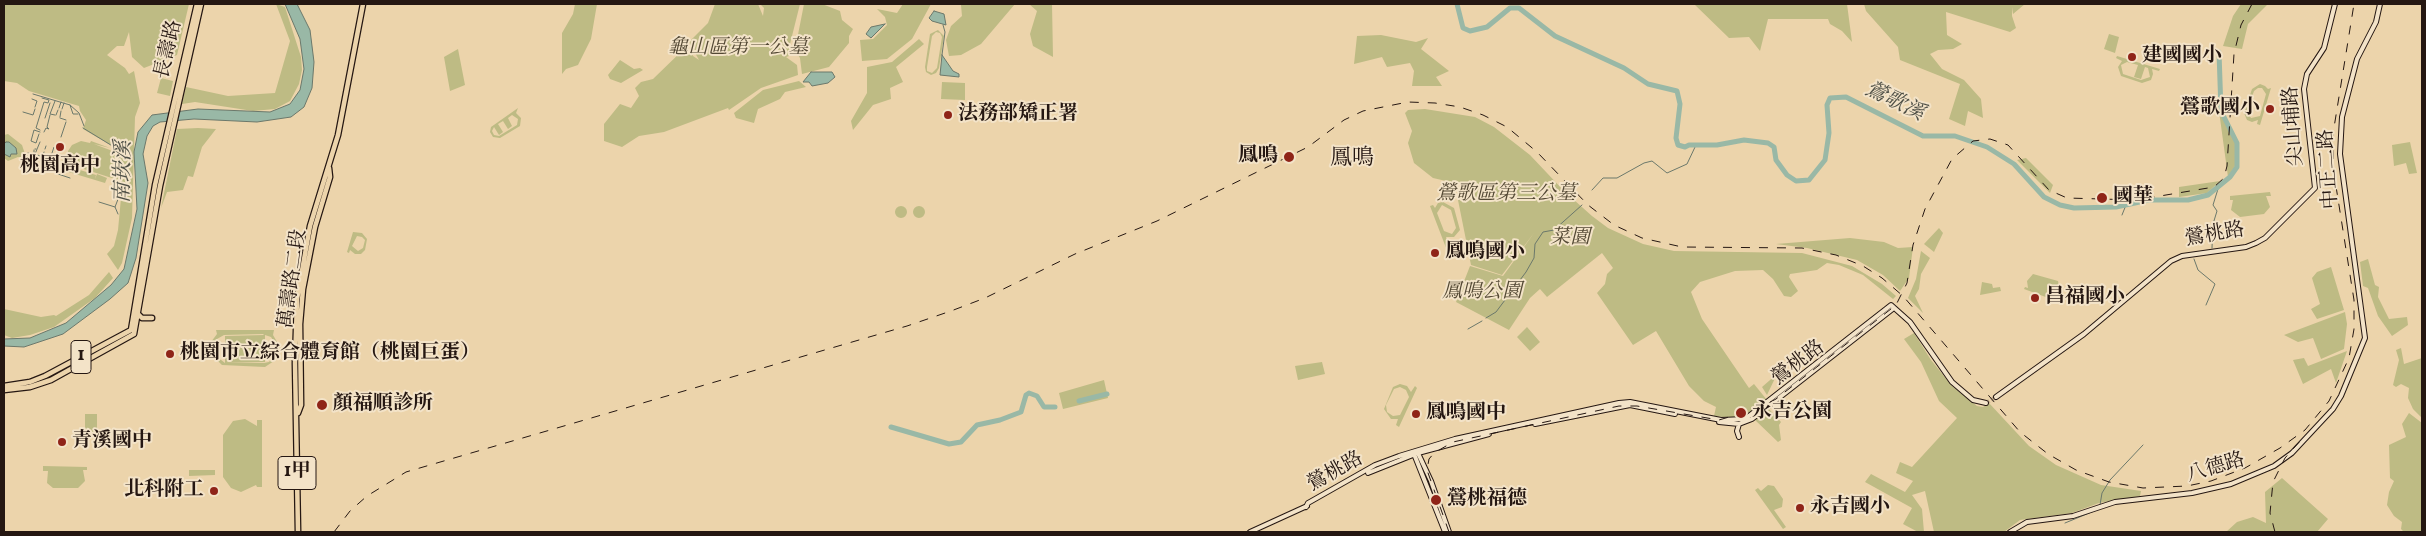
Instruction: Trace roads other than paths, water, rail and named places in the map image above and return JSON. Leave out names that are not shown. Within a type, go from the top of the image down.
[{"type":"main road","name":"長壽路","points":[[176,103],[197,4]]},
{"type":"main road","name":"長壽路","points":[[176,103],[201,4]]},
{"type":"main road","name":"萬壽路二段","points":[[298,532],[297,415],[301,405],[300,324],[303,289],[316,228],[330,178],[329,168],[341,122],[363,4]]},
{"type":"main road","name":"尖山埔路","points":[[2314,188],[2304,89],[2307,74],[2324,48],[2335,4]]},
{"type":"main road","name":"中正二路","points":[[2365,338],[2340,154],[2340,130],[2357,59],[2376,22],[2380,4]]},
{"type":"main road","points":[[132,332],[157,185],[176,103]]},
{"type":"main road","name":"鶯桃路","points":[[1996,397],[2084,334],[2171,261],[2182,256],[2246,247],[2256,243],[2265,238],[2314,188]]},
{"type":"main road","points":[[132,332],[138,313],[139,290]]},
{"type":"main road","points":[[1893,307],[1910,322],[1952,382],[1973,400],[1986,403]]},
{"type":"main road","name":"鶯桃路","points":[[1415,452],[1481,436],[1626,406],[1739,424],[1747,422],[1893,307]]},
{"type":"main road","name":"鶯桃路","points":[[1250,532],[1306,506],[1308,503],[1375,465],[1455,439],[1626,402],[1721,420],[1745,419],[1893,307]]},
{"type":"main road","points":[[138,313],[142,318],[152,318]]},
{"type":"main road","name":"1","points":[[4,386],[30,382],[132,332]]},
{"type":"main road","name":"1","points":[[4,390],[43,383],[86,361],[132,332]]},
{"type":"main road","name":"八德路","points":[[2010,532],[2027,522],[2080,514],[2115,502],[2192,494],[2231,484],[2274,466],[2292,453],[2333,409],[2341,396],[2365,338]]},
{"type":"main road","points":[[84,356],[86,361]]},
{"type":"main road","points":[[1739,424],[1739,437]]},
{"type":"main road","points":[[1415,452],[1445,532]]},
{"type":"main road","points":[[1415,452],[1431,481],[1450,532]]},
{"type":"waterway","name":"鶯歌溪","points":[[1457,4],[1463,28],[1470,31],[1487,27],[1510,8],[1519,8],[1555,36],[1624,68],[1648,84],[1677,91],[1680,104],[1676,138],[1678,145],[1685,147],[1689,145],[1717,145],[1744,140],[1768,143],[1774,147],[1776,160],[1787,175],[1796,181],[1809,180],[1825,160],[1829,133],[1827,105],[1830,98],[1846,97],[1923,136],[1955,136],[1987,147],[2014,164],[2044,197],[2060,205],[2074,208],[2116,207],[2149,200],[2188,200],[2208,195],[2230,177],[2237,167],[2237,143],[2221,111],[2219,52]]},
{"type":"waterway","points":[[942,55],[945,32],[943,25]]},
{"type":"waterway","points":[[33,94],[70,105],[79,113],[84,126]]},
{"type":"waterway","points":[[40,130],[36,128],[44,102],[48,103],[49,100],[42,98]]},
{"type":"waterway","points":[[32,99],[37,101],[35,107]]},
{"type":"waterway","points":[[55,101],[50,114],[55,115]]},
{"type":"waterway","points":[[59,108],[61,102]]},
{"type":"waterway","points":[[45,118],[50,103]]},
{"type":"waterway","points":[[62,109],[64,103]]},
{"type":"waterway","points":[[70,105],[73,114],[78,114]]},
{"type":"waterway","points":[[23,112],[33,115],[35,109]]},
{"type":"waterway","points":[[56,115],[58,110]]},
{"type":"waterway","points":[[60,117],[61,111]]},
{"type":"waterway","points":[[44,132],[46,128],[49,129],[47,127],[50,115]]},
{"type":"waterway","points":[[60,118],[66,120]]},
{"type":"waterway","points":[[61,137],[66,122]]},
{"type":"waterway","name":"南崁溪","points":[[83,128],[119,150],[120,194],[115,207],[118,214]]},
{"type":"waterway","points":[[39,134],[36,143],[31,141],[34,130],[40,132]]},
{"type":"waterway","points":[[40,142],[35,154],[40,156]]},
{"type":"waterway","points":[[1592,190],[1603,178],[1617,178],[1644,163],[1652,161],[1667,173],[1687,164],[1696,145]]},
{"type":"waterway","points":[[51,156],[54,147],[58,149]]},
{"type":"waterway","points":[[54,165],[59,149]]},
{"type":"waterway","points":[[28,153],[33,154]]},
{"type":"waterway","points":[[48,164],[50,158]]},
{"type":"waterway","points":[[52,172],[56,173]]},
{"type":"waterway","points":[[58,174],[70,178]]},
{"type":"waterway","points":[[2212,248],[2213,224],[2217,211],[2213,205],[2218,189]]},
{"type":"waterway","name":"南崁溪","points":[[99,202],[115,207]]},
{"type":"waterway","points":[[1486,318],[1496,312],[1526,272],[1534,258],[1535,244],[1543,232],[1554,230],[1582,205]]},
{"type":"waterway","points":[[2122,215],[2126,205]]},
{"type":"waterway","points":[[2194,259],[2198,270],[2215,284],[2206,305]]},
{"type":"waterway","points":[[1468,329],[1482,321]]},
{"type":"waterway","points":[[891,427],[949,444],[961,442],[977,425],[1000,420],[1021,412],[1026,395],[1029,393],[1037,396],[1044,407],[1055,407]]},
{"type":"waterway","points":[[1079,401],[1107,394]]},
{"type":"waterway","points":[[2100,505],[2102,493],[2110,480],[2143,445]]},
{"type":"waterway","points":[[2065,523],[2099,509]]},
{"type":"tunnel","points":[[1986,403],[1996,397]]},
{"type":"railway","points":[[1449,532],[1427,470],[1429,459],[1434,453],[1453,442],[1619,406],[1637,406],[1719,420],[1759,408],[1776,399],[1896,305],[1907,283],[1913,245],[1925,209],[1952,159],[1973,141],[1990,139],[2008,145],[2049,190],[2067,198],[2136,200],[2214,187],[2224,178],[2227,166],[2234,54],[2241,25],[2252,4]]},
{"type":"railway","points":[[334,532],[350,511],[367,496],[406,472],[907,326],[951,311],[985,298],[1075,254],[1157,221],[1308,147],[1344,120],[1363,111],[1408,102],[1435,103],[1460,107],[1483,115],[1507,127],[1537,152],[1588,205],[1614,225],[1642,238],[1682,247],[1802,248],[1836,255],[1863,266],[1882,278],[1903,296],[2020,432],[2048,454],[2076,470],[2109,482],[2143,488],[2187,486],[2211,481],[2245,468],[2280,448],[2305,430],[2329,401],[2349,358],[2354,329],[2354,300],[2335,180],[2332,140],[2354,4]]},
{"type":"railway","points":[[2275,532],[2270,513],[2273,482],[2285,458],[2302,439]]},
{"type":"place","name":"建國國小","points":[[2132,57]]},
{"type":"place","name":"鶯歌國小","points":[[2270,109]]},
{"type":"place","name":"法務部矯正署","points":[[948,115]]},
{"type":"place","name":"桃園高中","points":[[60,147]]},
{"type":"place","name":"鳳鳴","points":[[1289,157]]},
{"type":"place","name":"國華","points":[[2102,198]]},
{"type":"place","name":"鳳鳴國小","points":[[1435,253]]},
{"type":"place","name":"昌福國小","points":[[2035,298]]},
{"type":"place","name":"桃園市立綜合體育館（桃園巨蛋）","points":[[170,354]]},
{"type":"place","name":"顏福順診所","points":[[322,405]]},
{"type":"place","name":"永吉公園","points":[[1741,413]]},
{"type":"place","name":"鳳鳴國中","points":[[1416,414]]},
{"type":"place","name":"青溪國中","points":[[62,442]]},
{"type":"place","name":"北科附工","points":[[214,491]]},
{"type":"place","name":"鶯桃福德","points":[[1436,500]]},
{"type":"place","name":"永吉國小","points":[[1800,508]]},
{"type":"district","name":"鳳鳴","points":[[1352,160]]},
{"type":"park label","name":"龜山區第一公墓","points":[[738,49]]},
{"type":"park label","name":"鶯歌區第三公墓","points":[[1506,195]]},
{"type":"park label","name":"菜園","points":[[1570,239]]},
{"type":"park label","name":"鳳鳴公園","points":[[1482,293]]}]
